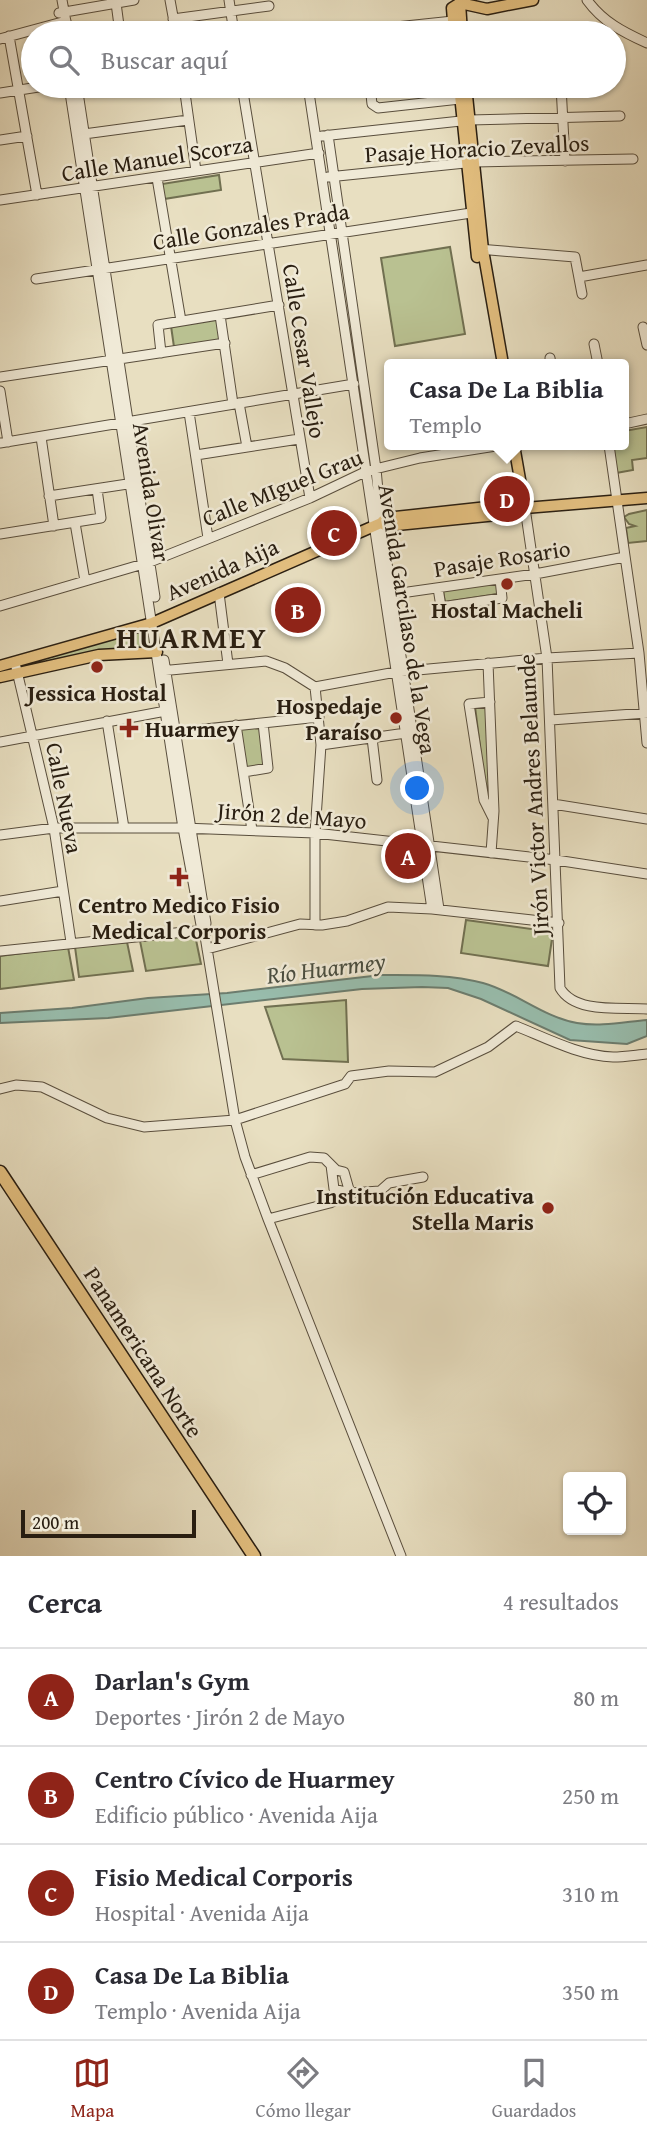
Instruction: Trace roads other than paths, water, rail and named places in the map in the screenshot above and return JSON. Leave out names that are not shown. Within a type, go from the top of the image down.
[{"type":"highway","name":"Panamericana Norte","points":[[0,1172],[254,1556]]},
{"type":"main road","points":[[453,21],[452,8],[460,3],[487,9],[533,0]]},
{"type":"main road","points":[[460,3],[461,21]]},
{"type":"main road","points":[[466,98],[480,250],[494,359]]},
{"type":"main road","points":[[460,99],[466,120]]},
{"type":"main road","points":[[471,163],[471,213],[502,359]]},
{"type":"main road","points":[[515,450],[525,508]]},
{"type":"main road","name":"Avenida Aija","points":[[16,667],[155,622],[386,518],[516,504],[525,508],[647,498]]},
{"type":"main road","points":[[0,666],[16,667],[99,656],[157,652]]},
{"type":"main road","points":[[0,677],[16,667]]},
{"type":"street","points":[[56,0],[64,21]]},
{"type":"street","points":[[62,0],[63,21]]},
{"type":"street","points":[[52,21],[134,0]]},
{"type":"street","points":[[170,0],[173,19],[269,6]]},
{"type":"street","points":[[229,0],[232,21]]},
{"type":"street","points":[[587,0],[605,21]]},
{"type":"street","points":[[116,3],[118,21]]},
{"type":"street","points":[[21,32],[4,38],[19,90],[37,195]]},
{"type":"street","points":[[626,34],[647,43]]},
{"type":"street","points":[[0,93],[19,90]]},
{"type":"street","name":"Avenida Olivar","points":[[71,98],[89,187],[187,828],[206,923],[204,930],[235,1120],[251,1175],[401,1556]]},
{"type":"street","name":"Avenida Olivar","points":[[79,98],[89,187]]},
{"type":"street","points":[[185,98],[196,171]]},
{"type":"street","name":"Calle Cesar Vallejo","points":[[244,98],[310,498]]},
{"type":"street","name":"Avenida Garcilaso de la Vega","points":[[310,98],[354,384],[372,470]]},
{"type":"street","points":[[371,98],[372,104],[377,108],[460,99]]},
{"type":"street","points":[[561,98],[565,161]]},
{"type":"street","points":[[317,136],[466,120],[620,116]]},
{"type":"street","points":[[84,134],[188,120]]},
{"type":"street","name":"Avenida Garcilaso de la Vega","points":[[328,135],[377,524],[436,909]]},
{"type":"street","points":[[0,140],[27,136]]},
{"type":"street","name":"Calle Manuel Scorza","points":[[0,200],[319,153]]},
{"type":"street","name":"Pasaje Horacio Zevallos","points":[[323,178],[471,163],[633,159]]},
{"type":"street","points":[[157,177],[181,321]]},
{"type":"street","name":"Calle Gonzales Prada","points":[[36,279],[101,267],[171,259],[471,213]]},
{"type":"street","points":[[480,250],[575,257],[582,294]]},
{"type":"street","points":[[579,277],[647,265]]},
{"type":"street","points":[[161,352],[158,325],[279,305]]},
{"type":"street","points":[[220,315],[236,404],[247,447]]},
{"type":"street","points":[[643,327],[647,345]]},
{"type":"street","points":[[0,377],[225,343]]},
{"type":"street","points":[[594,344],[597,359]]},
{"type":"street","points":[[0,391],[4,443],[354,384]]},
{"type":"street","points":[[189,412],[208,538]]},
{"type":"street","points":[[629,423],[647,419]]},
{"type":"street","points":[[41,437],[54,526]]},
{"type":"street","points":[[195,455],[299,439]]},
{"type":"street","name":"Calle MIguel Grau","points":[[0,606],[147,563],[310,498],[372,470],[420,458],[470,450]]},
{"type":"street","points":[[610,450],[639,653],[647,743]]},
{"type":"street","points":[[49,496],[135,483]]},
{"type":"street","points":[[0,534],[101,519],[97,489]]},
{"type":"street","name":"Jirón Victor Andres Belaunde","points":[[525,508],[547,658],[559,923],[558,978],[565,996],[586,1006],[647,1009]]},
{"type":"street","points":[[75,523],[85,581]]},
{"type":"street","name":"Pasaje Rosario","points":[[388,594],[535,574],[625,557]]},
{"type":"street","points":[[438,588],[441,607],[502,598],[500,579]]},
{"type":"street","points":[[219,593],[228,664]]},
{"type":"street","name":"Avenida Olivar","points":[[155,622],[157,652],[163,670]]},
{"type":"street","points":[[163,670],[266,661],[277,663],[315,687],[400,671],[639,653]]},
{"type":"street","points":[[488,663],[494,818],[491,853]]},
{"type":"street","name":"Calle Nueva","points":[[16,667],[54,828],[71,943]]},
{"type":"street","name":"Avenida Garcilaso de la Vega","points":[[400,671],[406,733],[426,845]]},
{"type":"street","points":[[315,687],[321,745],[315,833],[315,925]]},
{"type":"street","points":[[490,702],[469,704],[484,800],[494,818]]},
{"type":"street","points":[[0,742],[169,710]]},
{"type":"street","name":"Avenida Olivar","points":[[169,710],[177,732],[187,828]]},
{"type":"street","points":[[551,720],[645,713]]},
{"type":"street","points":[[177,732],[319,717]]},
{"type":"street","points":[[107,721],[124,828]]},
{"type":"street","points":[[244,772],[268,768],[263,723]]},
{"type":"street","points":[[236,725],[252,830]]},
{"type":"street","points":[[321,745],[406,733]]},
{"type":"street","points":[[372,738],[377,780]]},
{"type":"street","points":[[553,804],[647,819]]},
{"type":"street","name":"Jirón 2 de Mayo","points":[[0,835],[54,828],[187,828],[315,833],[556,860],[647,874]]},
{"type":"street","points":[[0,901],[63,891]]},
{"type":"street","points":[[207,949],[300,924],[347,921],[388,907],[436,909],[559,923]]},
{"type":"street","points":[[0,951],[204,930]]},
{"type":"street","points":[[0,1089],[16,1085],[42,1087],[107,1118],[144,1127],[235,1120],[345,1084],[351,1076],[389,1071],[435,1072],[488,1047],[516,1026],[569,1047],[611,1057],[647,1054]]},
{"type":"street","points":[[251,1175],[310,1157],[324,1158],[336,1170],[344,1172],[351,1193]]},
{"type":"street","points":[[331,1165],[334,1189],[351,1193],[380,1191],[389,1183],[423,1177]]},
{"type":"street","points":[[268,1219],[330,1203],[351,1193]]},
{"type":"place","name":"Casa De La Biblia","points":[[507,499]]},
{"type":"place","name":"Fisio Medical Corporis","points":[[334,533]]},
{"type":"place","name":"Hostal Macheli","points":[[507,584]]},
{"type":"place","name":"Centro Cívico de Huarmey","points":[[298,610]]},
{"type":"place","name":"Jessica Hostal","points":[[97,667]]},
{"type":"place","name":"Hospedaje Paraíso","points":[[396,718]]},
{"type":"place","name":"Huarmey","points":[[129,728]]},
{"type":"place","name":"Darlan's Gym","points":[[408,856]]},
{"type":"place","name":"Centro Medico Fisio Medical Corporis","points":[[179,877]]},
{"type":"place","name":"Institución Educativa Stella Maris","points":[[548,1208]]},
{"type":"district","name":"HUARMEY","points":[[192,637]]},
{"type":"water label","name":"Río Huarmey","points":[[326,968]]}]
